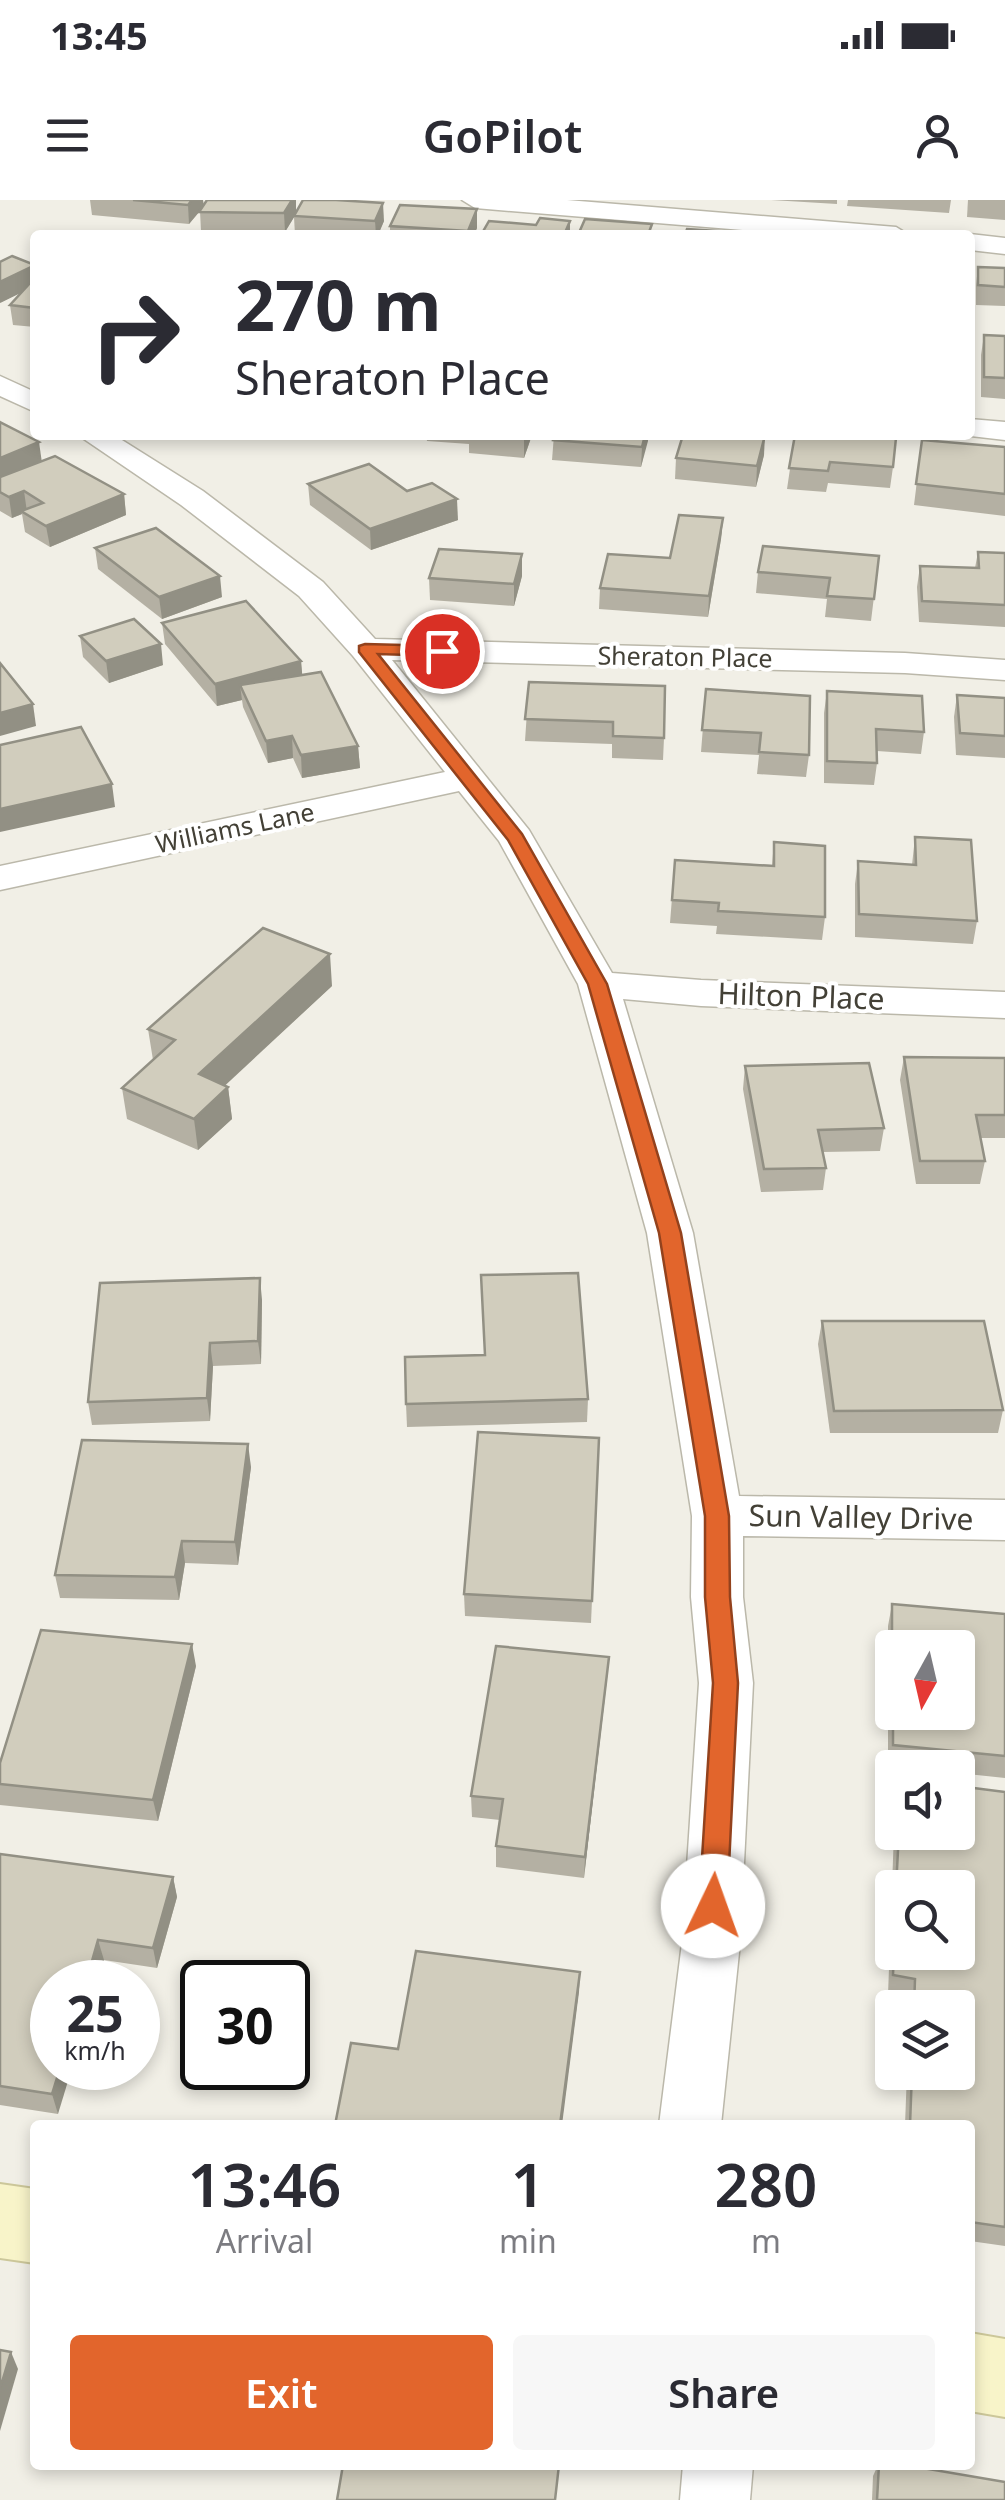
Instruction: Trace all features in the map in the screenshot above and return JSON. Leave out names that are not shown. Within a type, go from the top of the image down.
[{"type":"street","points":[[475,200],[836,230]]},
{"type":"street","points":[[975,243],[1005,246]]},
{"type":"street","points":[[0,385],[30,376]]},
{"type":"street","points":[[0,385],[30,400]]},
{"type":"street","points":[[975,428],[1005,430]]},
{"type":"street","points":[[101,440],[192,498],[312,589],[516,838],[598,984],[670,1233],[717,1516],[717,1597],[726,1683],[711,1943],[691,2120]]},
{"type":"street","name":"Sheraton Place","points":[[365,649],[904,663],[1005,670]]},
{"type":"street","name":"Williams Lane","points":[[0,878],[470,778]]},
{"type":"street","name":"Hilton Place","points":[[598,984],[701,993],[1005,1004]]},
{"type":"street","name":"Sun Valley Drive","points":[[717,1516],[1005,1520]]},
{"type":"street","points":[[0,2221],[30,2225]]},
{"type":"street","points":[[975,2373],[1005,2378]]},
{"type":"street","points":[[715,2500],[718,2470]]},
{"type":"building","points":[[133,200],[192,200],[188,205]]},
{"type":"building","points":[[207,200],[292,200],[284,213],[199,212]]},
{"type":"building","points":[[303,200],[383,203],[375,221],[294,216]]},
{"type":"building","points":[[400,205],[477,209],[468,230],[390,226]]},
{"type":"building","points":[[540,218],[570,221],[566,230],[484,230],[489,221],[536,225]]},
{"type":"building","points":[[585,219],[652,224],[650,230],[580,230]]},
{"type":"building","points":[[12,256],[30,263],[30,267],[0,282],[0,262]]},
{"type":"building","points":[[978,267],[1005,268],[1005,287],[978,285]]},
{"type":"building","points":[[30,283],[30,307],[10,305]]},
{"type":"building","points":[[984,335],[1005,336],[1005,378],[984,377]]},
{"type":"building","points":[[0,422],[39,442],[0,458]]},
{"type":"building","points":[[553,440],[644,440],[642,447]]},
{"type":"building","points":[[681,440],[764,440],[757,466],[676,458]]},
{"type":"building","points":[[794,440],[896,440],[893,467],[830,462],[828,471],[789,468]]},
{"type":"building","points":[[922,440],[1005,447],[1005,494],[916,484]]},
{"type":"building","points":[[55,456],[124,494],[46,526],[21,511],[43,503],[24,491],[9,497],[0,492],[0,477]]},
{"type":"building","points":[[369,464],[407,491],[432,483],[457,499],[370,529],[308,484]]},
{"type":"building","points":[[679,515],[723,518],[709,596],[600,588],[608,554],[670,558]]},
{"type":"building","points":[[156,528],[220,576],[159,597],[95,548]]},
{"type":"building","points":[[763,546],[879,556],[874,599],[827,596],[830,578],[758,572]]},
{"type":"building","points":[[439,549],[522,554],[514,584],[429,578]]},
{"type":"building","points":[[978,552],[1005,553],[1005,605],[922,601],[920,566],[979,568]]},
{"type":"building","points":[[246,601],[301,661],[215,684],[162,623]]},
{"type":"building","points":[[134,619],[161,644],[106,661],[80,636]]},
{"type":"building","points":[[0,663],[33,704],[0,713]]},
{"type":"building","points":[[321,672],[358,746],[301,755],[292,736],[266,741],[240,685]]},
{"type":"building","points":[[529,682],[665,686],[664,738],[613,736],[613,722],[525,719]]},
{"type":"building","points":[[706,689],[810,696],[809,755],[759,752],[761,733],[702,730]]},
{"type":"building","points":[[827,691],[922,696],[924,732],[876,729],[877,763],[827,761]]},
{"type":"building","points":[[957,695],[1005,698],[1005,736],[960,733]]},
{"type":"building","points":[[81,727],[112,784],[0,809],[0,745]]},
{"type":"building","points":[[915,837],[971,840],[977,921],[859,914],[858,861],[916,865]]},
{"type":"building","points":[[774,842],[825,846],[825,917],[718,911],[719,903],[672,900],[675,860],[774,866]]},
{"type":"building","points":[[263,928],[330,954],[199,1074],[228,1087],[194,1119],[122,1088],[175,1040],[148,1029]]},
{"type":"building","points":[[904,1057],[1005,1058],[1005,1115],[976,1115],[985,1161],[920,1161]]},
{"type":"building","points":[[869,1063],[884,1128],[818,1130],[826,1168],[764,1169],[745,1066]]},
{"type":"building","points":[[578,1273],[588,1399],[406,1404],[405,1357],[485,1355],[481,1275]]},
{"type":"building","points":[[260,1278],[258,1341],[210,1343],[207,1398],[88,1402],[100,1283]]},
{"type":"building","points":[[822,1321],[984,1321],[1003,1410],[834,1411]]},
{"type":"building","points":[[478,1432],[599,1438],[592,1601],[464,1594]]},
{"type":"building","points":[[82,1440],[248,1444],[235,1542],[182,1541],[175,1577],[55,1575]]},
{"type":"building","points":[[892,1604],[1005,1614],[1005,1756],[975,1750],[893,1745],[893,1730],[975,1730],[975,1630],[892,1630]]},
{"type":"building","points":[[41,1630],[192,1644],[153,1800],[0,1784],[0,1763]]},
{"type":"building","points":[[496,1646],[609,1657],[585,1857],[496,1846],[503,1799],[471,1796]]},
{"type":"building","points":[[975,1788],[1005,1792],[1005,2227],[975,2223],[975,2120],[910,2120],[911,2090],[975,2090],[975,1990],[915,1990],[915,1979],[893,1975],[893,1970],[975,1970],[975,1870],[897,1870],[898,1850],[975,1850]]},
{"type":"building","points":[[0,1854],[173,1877],[153,1948],[98,1940],[92,1960],[30,1960],[30,2090],[53,2090],[52,2094],[0,2086]]},
{"type":"building","points":[[416,1951],[580,1972],[561,2120],[336,2120],[351,2043],[398,2049]]},
{"type":"building","points":[[0,2350],[11,2352],[0,2389]]},
{"type":"building","points":[[342,2470],[558,2470],[555,2500],[337,2500]]},
{"type":"building","points":[[879,2470],[934,2470],[1005,2482],[1005,2500],[877,2500]]},
{"type":"route","points":[[442,651],[365,649],[516,838],[598,984],[620,1071],[670,1233],[717,1516],[717,1597],[726,1683],[713,1906]]}]
